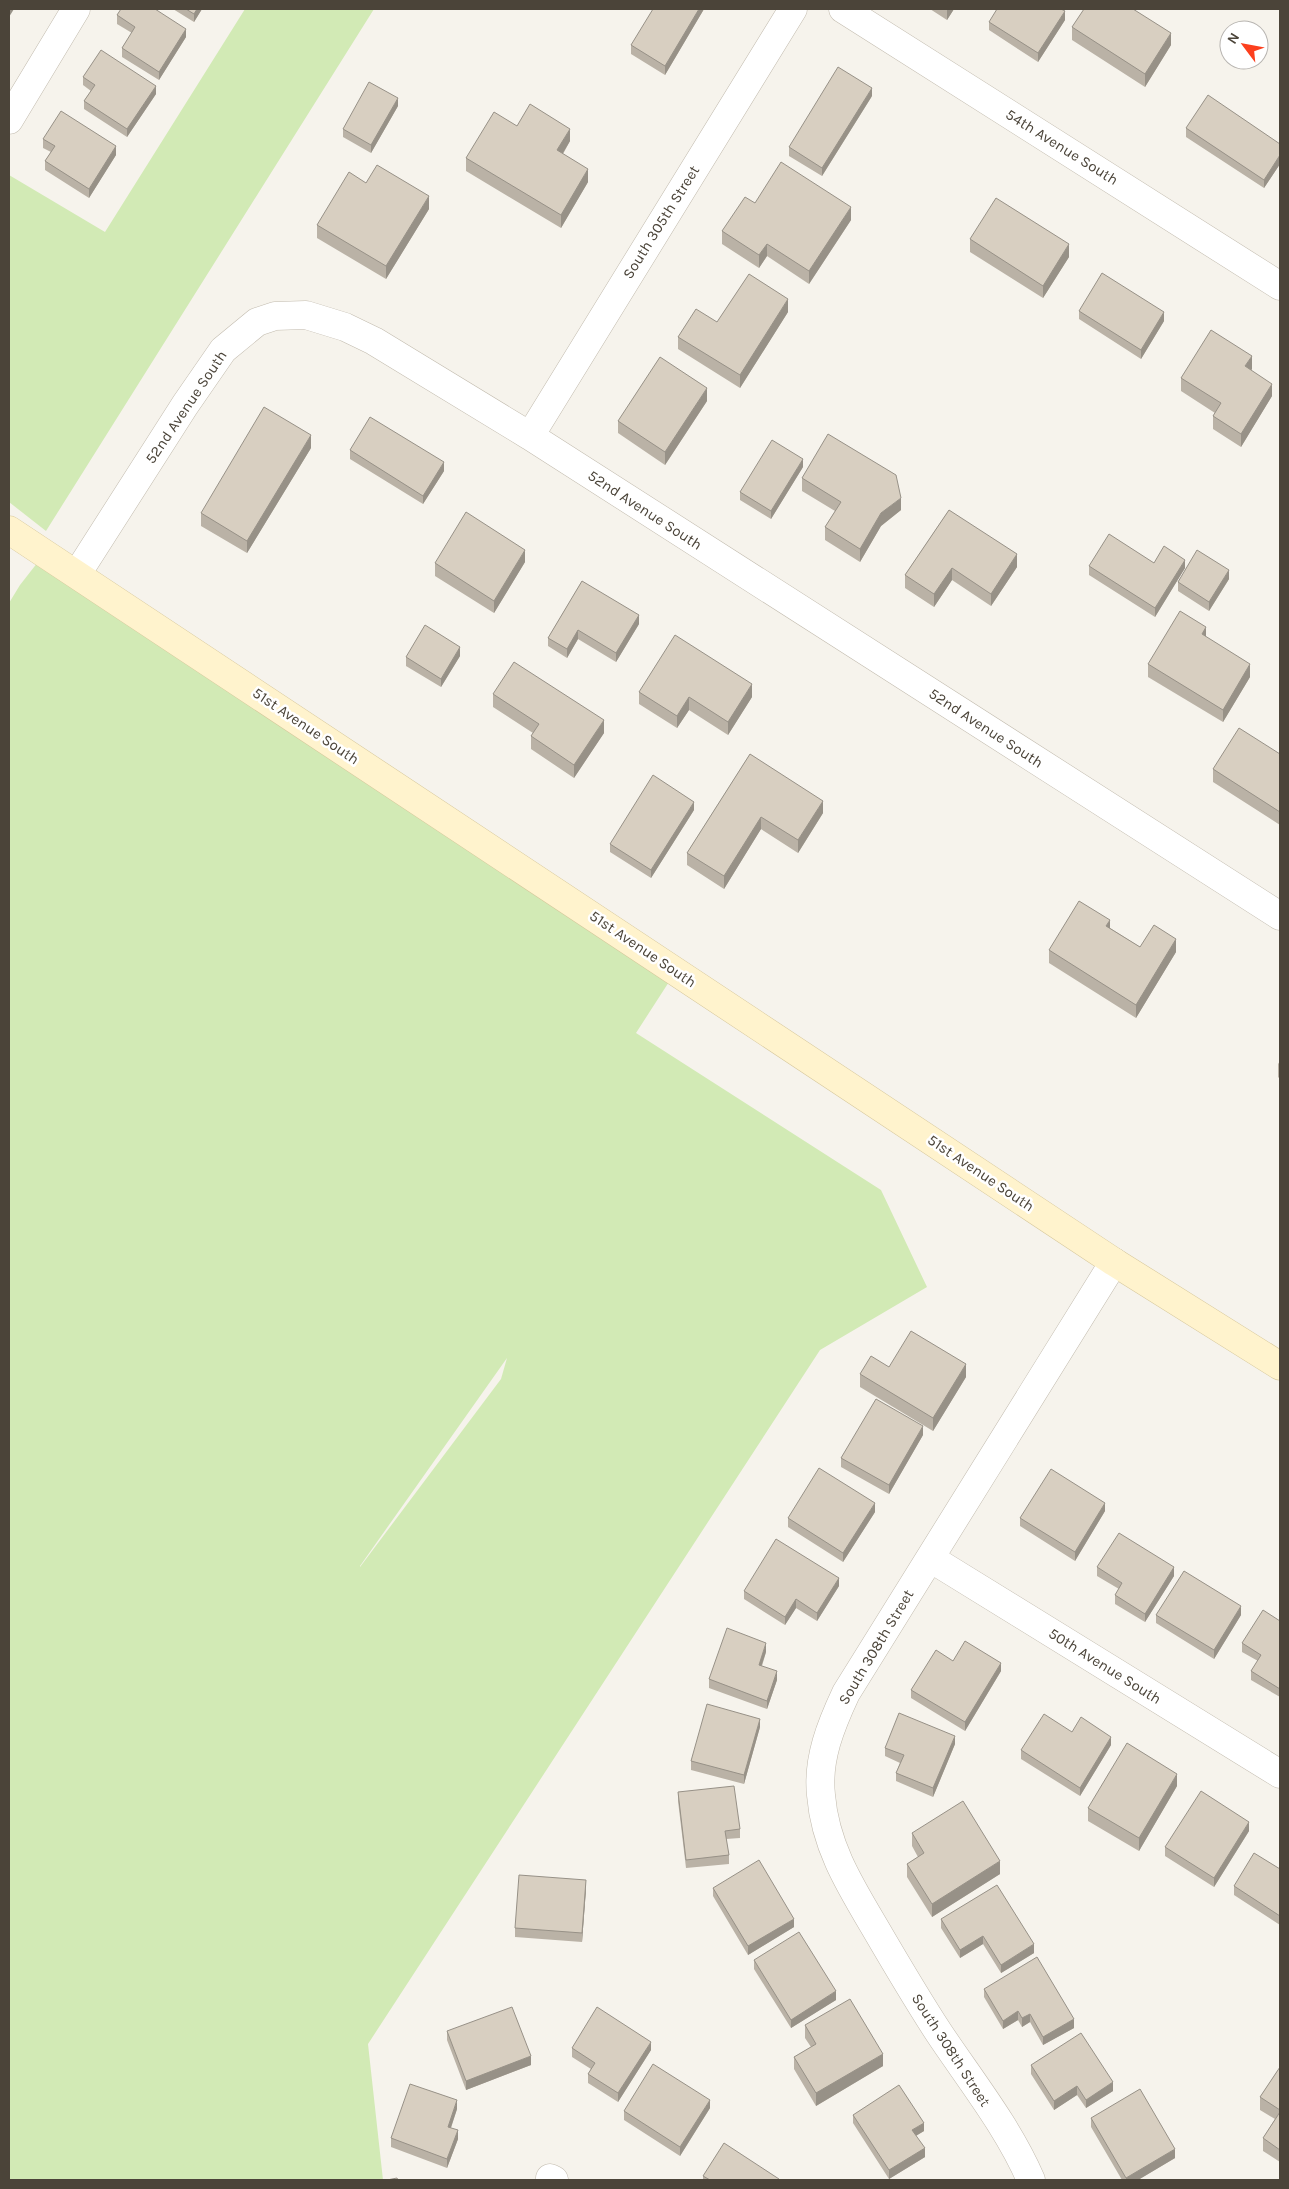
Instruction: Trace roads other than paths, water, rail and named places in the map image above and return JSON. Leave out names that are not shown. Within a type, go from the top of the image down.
[{"type":"main road","name":"51st Avenue South","points":[[9,530],[1114,1262],[1280,1366]]},
{"type":"street","points":[[9,120],[76,9]]},
{"type":"street","name":"South 305th Street","points":[[530,436],[793,9]]},
{"type":"street","name":"54th Avenue South","points":[[843,9],[1280,286]]},
{"type":"street","name":"52nd Avenue South","points":[[77,574],[185,405],[223,350],[257,322],[275,316],[306,315],[345,327],[367,338],[530,436],[1280,916]]},
{"type":"street","name":"South 308th Street","points":[[1031,2180],[1002,2128],[933,2023],[844,1875],[832,1847],[824,1820],[820,1793],[821,1763],[837,1712],[846,1693],[1114,1262]]},
{"type":"street","name":"50th Avenue South","points":[[930,1558],[1280,1774]]}]
